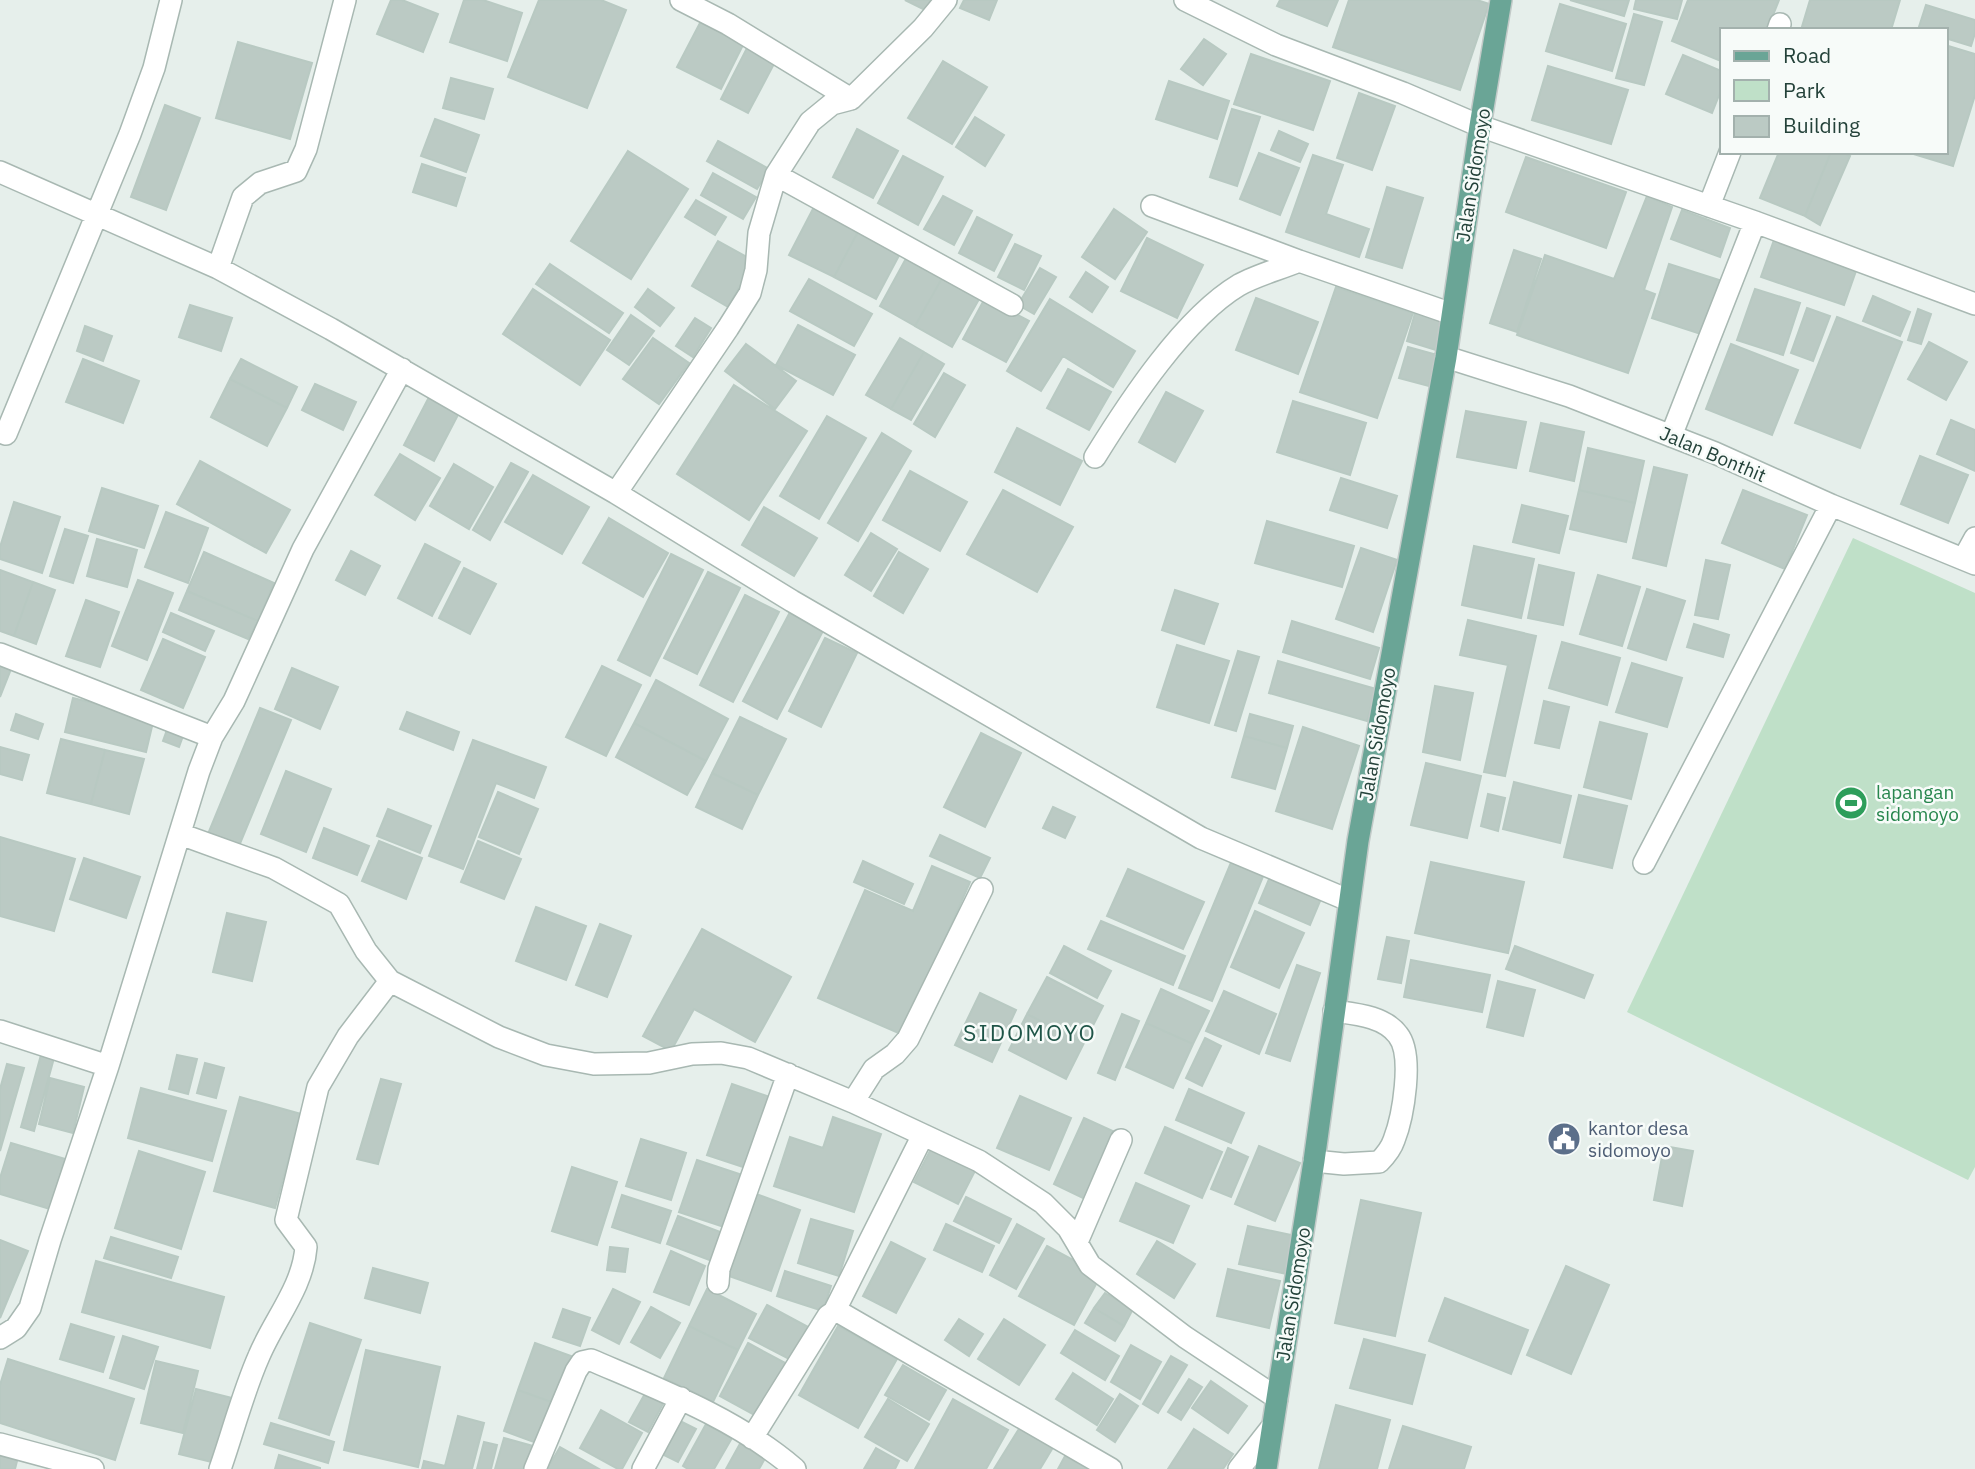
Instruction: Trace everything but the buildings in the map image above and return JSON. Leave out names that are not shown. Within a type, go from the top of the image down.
[{"type":"main road","name":"Jalan Sidomoyo","points":[[1266,1469],[1314,1161],[1348,900],[1446,357],[1501,0]]},
{"type":"street","points":[[2,438],[97,213],[154,68],[171,0]]},
{"type":"street","points":[[218,268],[243,197],[260,183],[296,171],[306,149],[345,0]]},
{"type":"street","points":[[681,0],[728,24],[851,99]]},
{"type":"street","points":[[616,494],[750,293],[756,270],[760,233],[776,175],[810,122],[832,104],[851,99],[923,29],[946,0]]},
{"type":"street","points":[[1185,0],[1276,46],[1403,93],[1480,126],[1755,222],[1975,304]]},
{"type":"street","points":[[1709,206],[1729,154]]},
{"type":"street","points":[[0,172],[218,268],[402,369],[792,601],[1201,838],[1348,900]]},
{"type":"street","points":[[776,175],[1012,305]]},
{"type":"street","points":[[1152,206],[1452,314]]},
{"type":"street","points":[[1671,436],[1755,222]]},
{"type":"street","points":[[1095,457],[1121,415],[1192,322],[1239,285],[1299,261]]},
{"type":"street","name":"Jalan Bonthit","points":[[1446,357],[1569,396],[1970,561]]},
{"type":"street","points":[[0,1338],[16,1328],[30,1308],[212,737],[234,701],[303,549],[402,369]]},
{"type":"street","points":[[1644,863],[1830,505]]},
{"type":"street","points":[[1970,561],[1975,538]]},
{"type":"street","points":[[0,654],[212,737]]},
{"type":"street","points":[[180,834],[274,868],[339,904],[366,951],[390,981],[499,1037],[546,1055],[594,1065],[649,1063],[692,1054],[721,1053],[748,1058],[853,1102],[979,1161],[1043,1203],[1068,1228],[1090,1265],[1185,1338],[1277,1398]]},
{"type":"street","points":[[853,1102],[874,1069],[895,1054],[908,1039],[982,889]]},
{"type":"street","points":[[220,1469],[258,1357],[295,1287],[305,1259],[306,1247],[286,1220],[318,1087],[348,1036],[390,981]]},
{"type":"street","points":[[1314,1161],[1343,1164],[1379,1162],[1388,1153],[1401,1116],[1406,1057],[1403,1042],[1397,1032],[1368,1016],[1334,1010]]},
{"type":"street","points":[[0,1031],[107,1066]]},
{"type":"street","points":[[718,1283],[719,1269],[788,1074]]},
{"type":"street","points":[[752,1438],[828,1316],[834,1312],[923,1135]]},
{"type":"street","points":[[1077,1242],[1121,1140]]},
{"type":"street","points":[[834,1312],[1111,1469]]},
{"type":"street","points":[[535,1469],[582,1362],[592,1360],[681,1398],[774,1451],[795,1469]]},
{"type":"street","points":[[643,1469],[681,1398]]},
{"type":"street","points":[[1239,1469],[1272,1427]]},
{"type":"street","points":[[0,1444],[93,1469]]},
{"type":"green space","name":"lapangan sidomoyo","points":[[1853,538],[1975,593],[1975,1167],[1968,1180],[1627,1012]]},
{"type":"place","name":"lapangan sidomoyo","points":[[1851,803]]},
{"type":"place","name":"kantor desa sidomoyo","points":[[1564,1139]]},
{"type":"district","name":"SIDOMOYO","points":[[1030,1032]]}]
